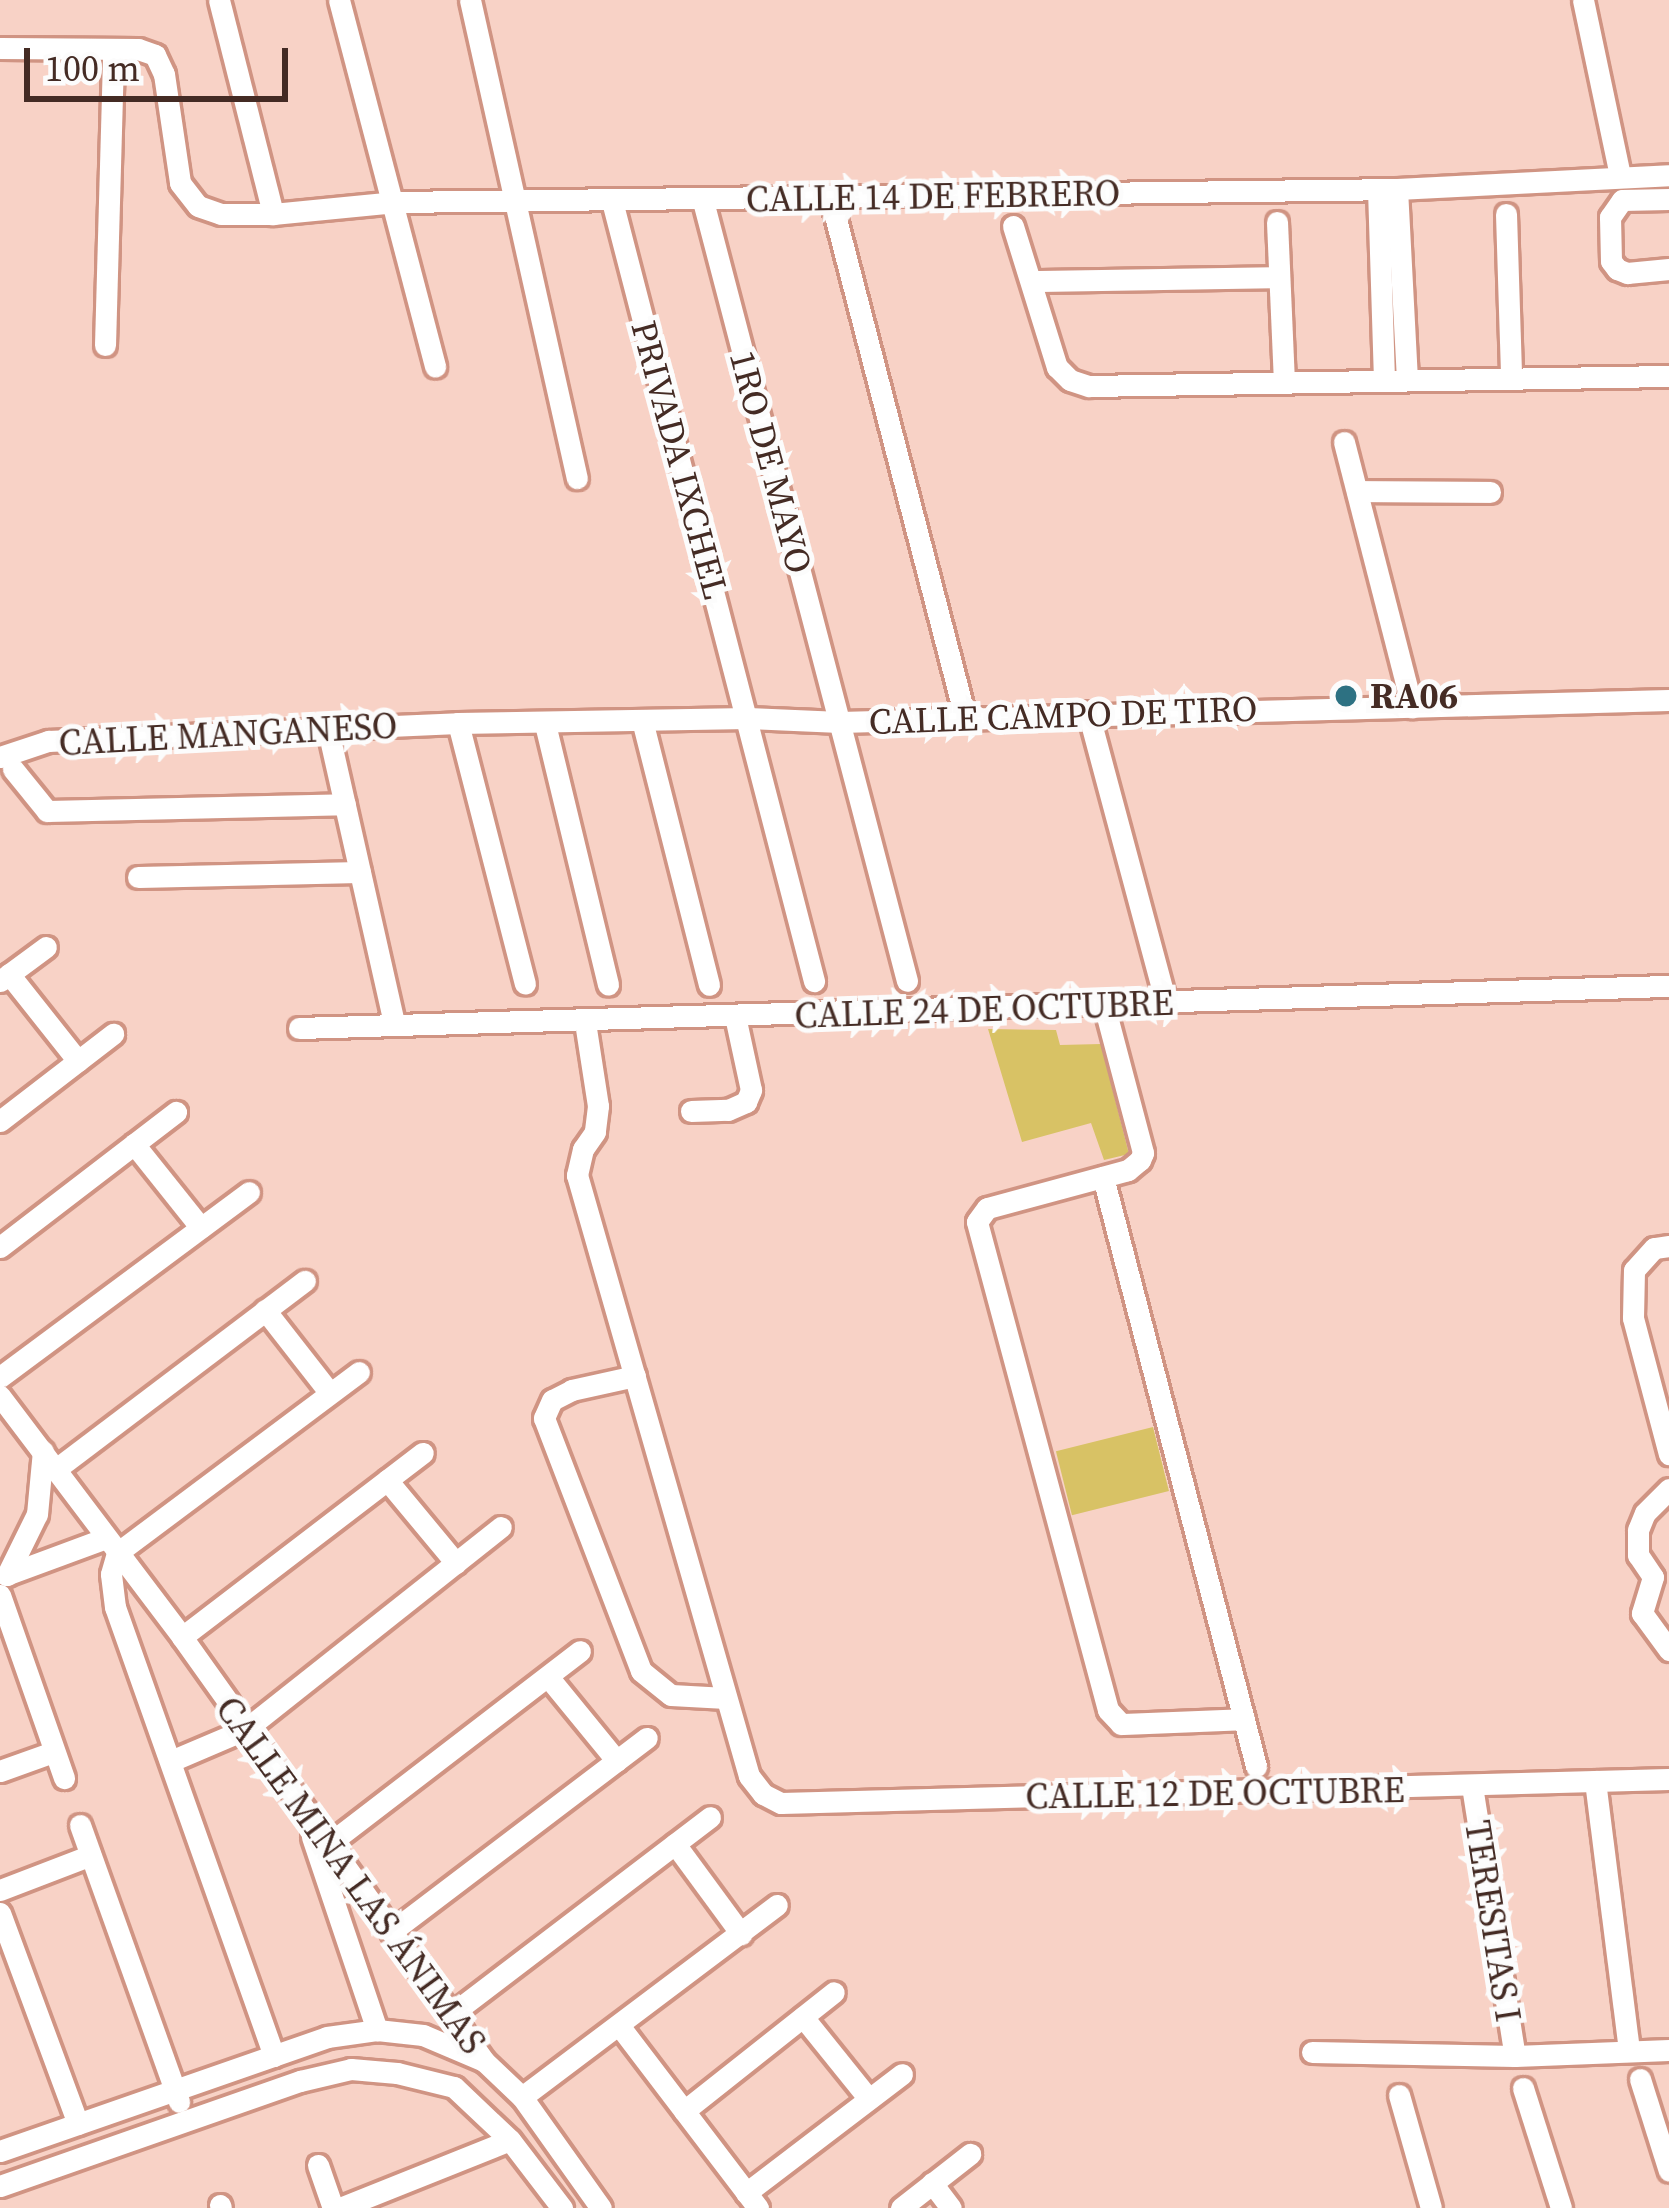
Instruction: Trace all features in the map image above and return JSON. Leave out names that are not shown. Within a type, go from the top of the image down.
[{"type":"street","points":[[219,0],[273,214]]},
{"type":"street","points":[[339,0],[435,367]]},
{"type":"street","points":[[470,0],[577,478]]},
{"type":"street","points":[[1583,0],[1620,176]]},
{"type":"street","points":[[0,48],[113,50],[105,345]]},
{"type":"street","name":"CALLE 14 DE FEBRERO","points":[[113,50],[155,55],[164,74],[180,183],[198,206],[221,214],[395,202],[703,202],[1388,189],[1669,175]]},
{"type":"street","points":[[1388,189],[1396,378]]},
{"type":"street","points":[[830,196],[965,717]]},
{"type":"street","points":[[1669,199],[1622,200],[1614,207],[1611,261],[1627,273],[1669,268]]},
{"type":"street","name":"PRIVADA IXCHEL","points":[[612,201],[814,981]]},
{"type":"street","name":"1RO DE MAYO","points":[[703,202],[907,981]]},
{"type":"street","points":[[1506,214],[1511,374]]},
{"type":"street","points":[[1277,222],[1284,382]]},
{"type":"street","points":[[1013,226],[1034,281],[1057,367],[1070,380],[1089,386],[1511,374],[1669,376]]},
{"type":"street","points":[[1034,281],[1277,277]]},
{"type":"street","points":[[1344,442],[1412,706]]},
{"type":"street","points":[[1358,491],[1490,493]]},
{"type":"street","name":"CALLE CAMPO DE TIRO","points":[[458,723],[548,735],[748,718],[840,722],[1669,700]]},
{"type":"street","points":[[1088,712],[1166,1004]]},
{"type":"street","points":[[458,723],[525,984]]},
{"type":"street","name":"CALLE MANGANESO","points":[[7,763],[47,741],[458,723]]},
{"type":"street","points":[[643,724],[709,985]]},
{"type":"street","points":[[328,730],[394,1024]]},
{"type":"street","points":[[548,735],[608,984]]},
{"type":"street","points":[[7,763],[46,811],[345,804]]},
{"type":"street","points":[[138,877],[360,872]]},
{"type":"street","points":[[46,946],[4,978],[78,1061]]},
{"type":"street","name":"CALLE 24 DE OCTUBRE","points":[[298,1028],[1669,986]]},
{"type":"street","points":[[1104,1005],[1143,1153],[1128,1170],[987,1208],[977,1222],[1108,1711],[1121,1724],[1244,1719]]},
{"type":"street","points":[[691,1111],[728,1110],[746,1102],[751,1090],[735,1016]]},
{"type":"street","points":[[585,1022],[598,1106],[595,1132],[583,1149],[577,1175],[726,1698],[671,1695],[641,1671],[544,1418],[552,1400],[572,1390],[634,1376]]},
{"type":"street","points":[[0,1121],[113,1034]]},
{"type":"street","points":[[5,1234],[176,1112]]},
{"type":"street","points":[[134,1144],[201,1228]]},
{"type":"street","points":[[1103,1177],[1256,1766]]},
{"type":"street","points":[[0,1377],[249,1192]]},
{"type":"street","points":[[1662,1247],[1634,1270],[1634,1318],[1669,1454]]},
{"type":"street","points":[[64,1778],[2,1583],[37,1514],[49,1460],[305,1281]]},
{"type":"street","points":[[265,1310],[329,1392]]},
{"type":"street","points":[[2,1583],[111,1545],[359,1372]]},
{"type":"street","name":"CALLE MINA LAS ÁNIMAS","points":[[0,1396],[182,1637],[304,1816],[484,2061],[522,2097],[601,2208]]},
{"type":"street","points":[[182,1637],[423,1453]]},
{"type":"street","points":[[387,1480],[456,1563]]},
{"type":"street","points":[[1669,1489],[1645,1513],[1638,1530],[1638,1555],[1661,1577],[1642,1613],[1669,1650]]},
{"type":"street","points":[[171,1761],[246,1729],[501,1528]]},
{"type":"street","points":[[111,1545],[115,1607],[274,2056]]},
{"type":"street","points":[[326,1846],[580,1651]]},
{"type":"street","points":[[548,1678],[617,1761]]},
{"type":"street","name":"CALLE 12 DE OCTUBRE","points":[[726,1698],[749,1776],[763,1794],[781,1803],[1669,1779]]},
{"type":"street","points":[[391,1932],[647,1738]]},
{"type":"street","points":[[0,1771],[53,1752]]},
{"type":"street","points":[[1595,1780],[1628,2051]]},
{"type":"street","name":"TERESITAS I","points":[[1472,1786],[1514,2056]]},
{"type":"street","points":[[304,1816],[376,2030]]},
{"type":"street","points":[[453,2013],[710,1817]]},
{"type":"street","points":[[0,2186],[186,2121],[80,1826]]},
{"type":"street","points":[[675,1844],[741,1934]]},
{"type":"street","points":[[0,1890],[91,1855]]},
{"type":"street","points":[[522,2097],[621,2028],[778,1905]]},
{"type":"street","points":[[0,1913],[7,1953],[78,2124]]},
{"type":"street","points":[[684,2111],[834,1993]]},
{"type":"street","points":[[803,2017],[869,2098]]},
{"type":"street","points":[[621,2028],[752,2200],[902,2074]]},
{"type":"street","points":[[0,2151],[327,2037],[376,2030],[423,2035],[484,2061]]},
{"type":"street","points":[[1312,2052],[1514,2056],[1669,2050]]},
{"type":"street","name":"CALLE MINA LAS ÁNIMAS","points":[[186,2121],[351,2069],[397,2073],[454,2087],[510,2140],[562,2208]]},
{"type":"street","points":[[1640,2079],[1669,2171]]},
{"type":"street","points":[[1523,2088],[1562,2208]]},
{"type":"street","points":[[1399,2095],[1432,2208]]},
{"type":"street","points":[[318,2165],[336,2208],[510,2140]]},
{"type":"street","points":[[901,2208],[970,2154]]},
{"type":"street","points":[[932,2183],[951,2208]]},
{"type":"shaded area","points":[[988,1029],[1056,1030],[1060,1045],[1101,1044],[1129,1154],[1104,1160],[1091,1123],[1022,1142]]},
{"type":"shaded area","points":[[1153,1427],[1169,1491],[1072,1515],[1056,1451]]},
{"type":"place","name":"RA06","points":[[1346,696]]}]
